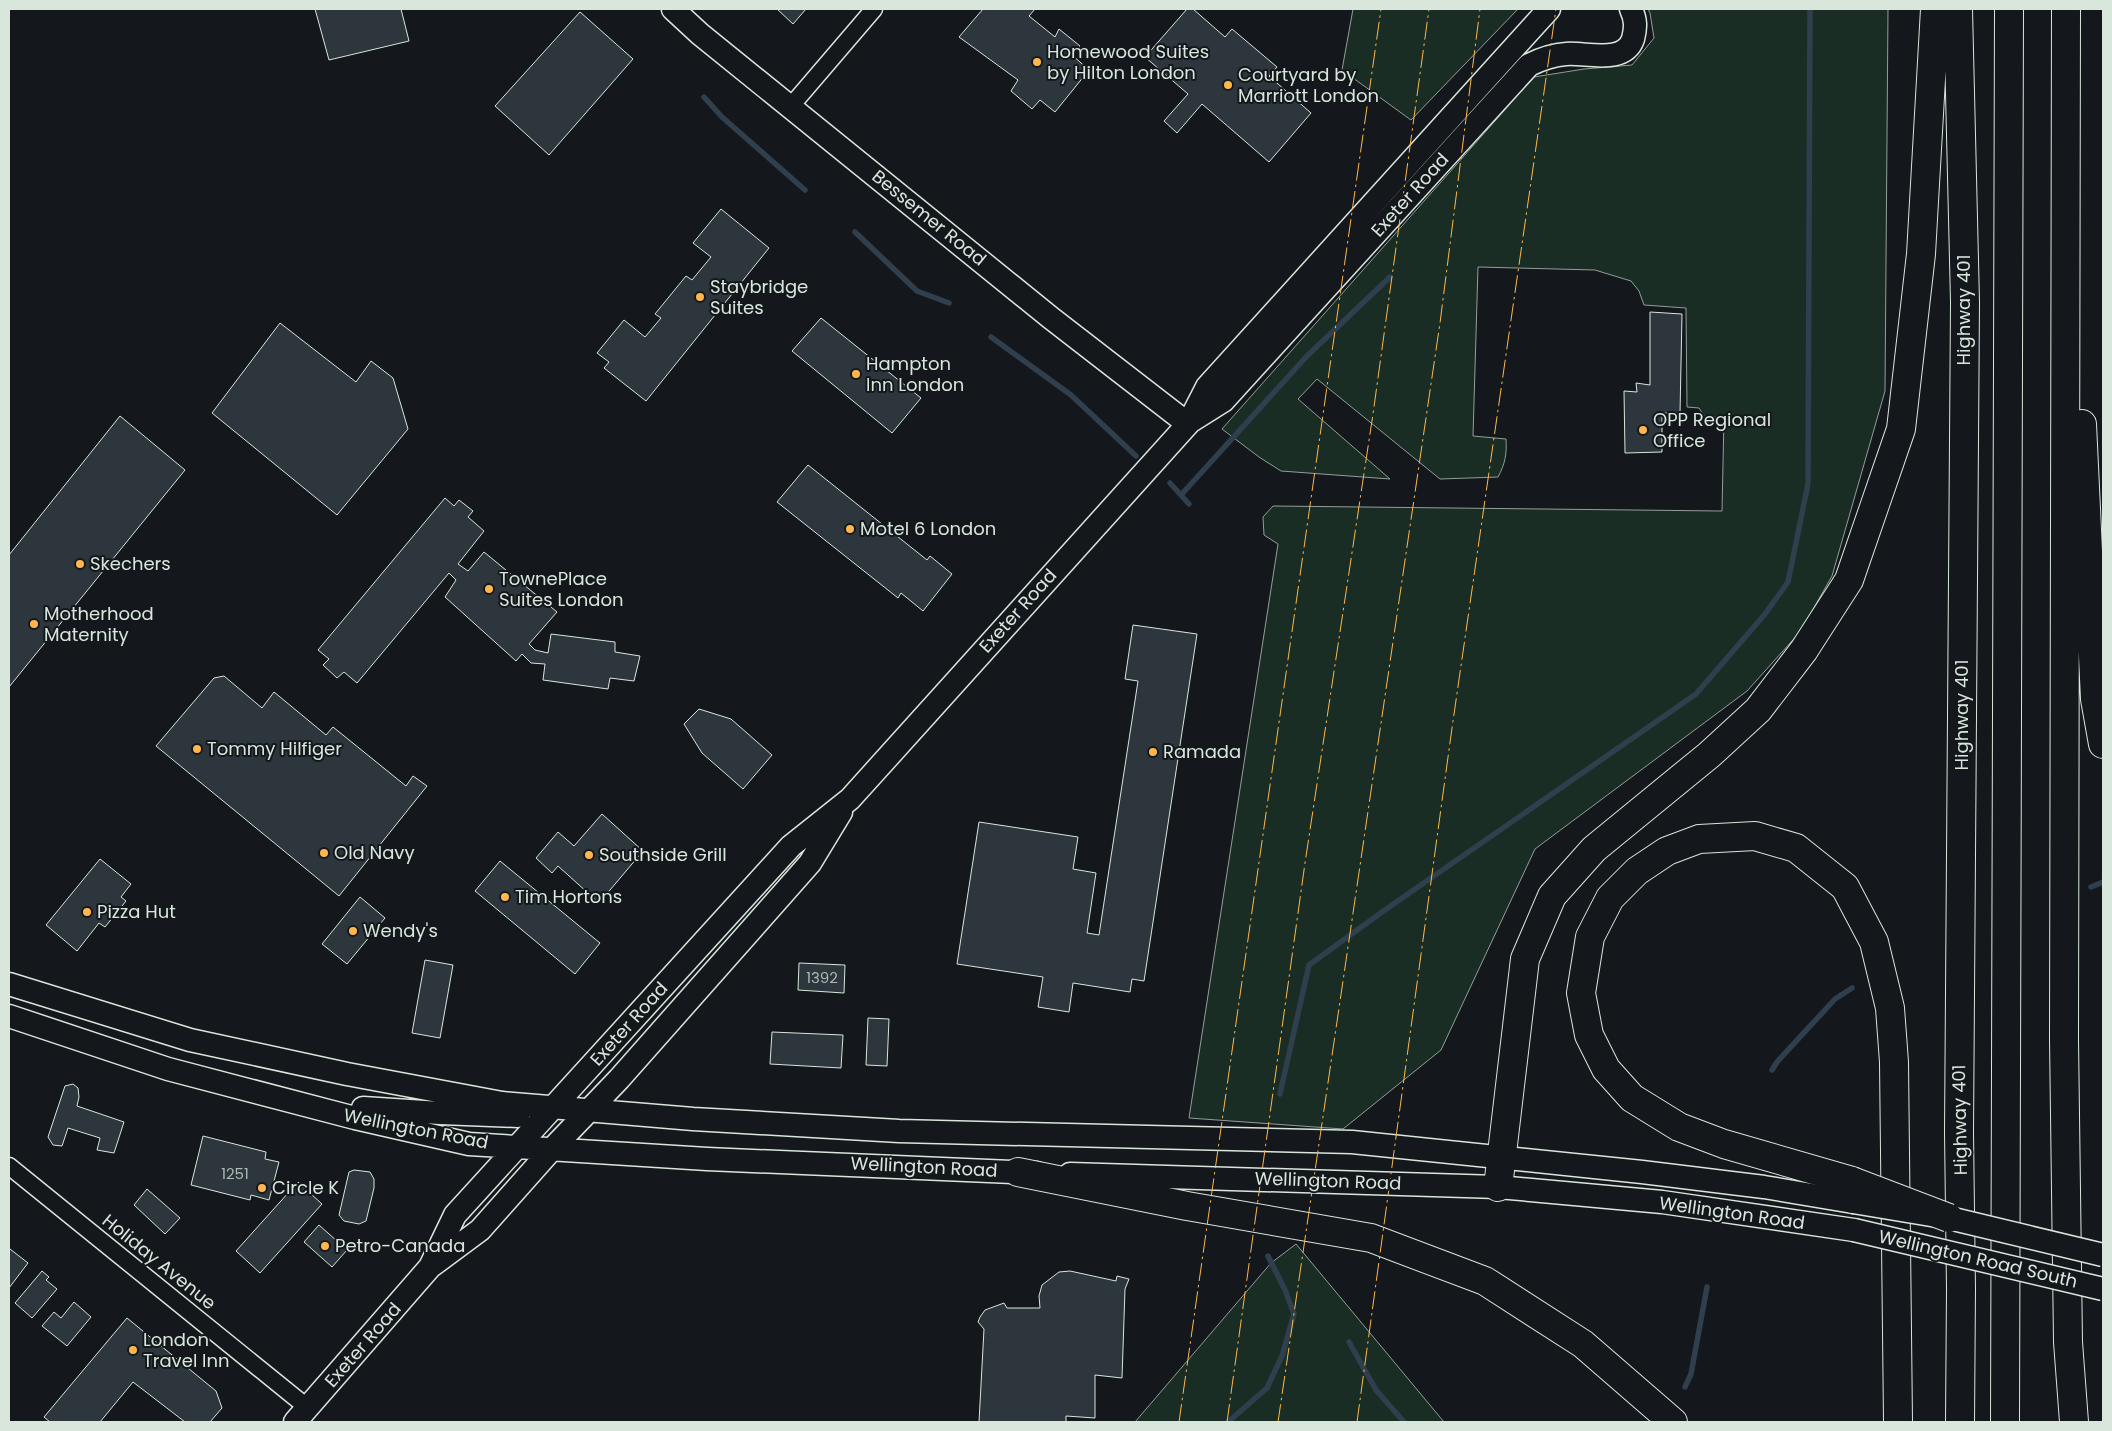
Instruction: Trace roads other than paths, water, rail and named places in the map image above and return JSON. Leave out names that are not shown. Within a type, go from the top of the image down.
[{"type":"highway","points":[[1498,1186],[1525,959],[1552,896],[1594,849],[1709,755],[1758,710],[1804,650],[1849,580],[1901,429],[1921,254],[1934,9]]},
{"type":"highway","name":"Highway 401","points":[[1958,9],[1964,302],[1959,1132],[1962,1279],[1960,1422]]},
{"type":"highway","points":[[2004,1422],[2009,9]]},
{"type":"highway","points":[[2066,9],[2064,1039],[2068,1342],[2074,1422]]},
{"type":"highway","points":[[2065,303],[2080,369],[2095,699],[2103,744]]},
{"type":"highway","points":[[1898,1422],[1894,1062],[1890,1008],[1874,942],[1845,887],[1796,848],[1755,836],[1699,839],[1667,851],[1637,871],[1610,898],[1590,937],[1581,993],[1589,1035],[1606,1069],[1632,1098],[1679,1127],[1852,1191],[1949,1218]]},
{"type":"highway","points":[[1018,1172],[1187,1206],[1371,1238],[1484,1281],[1583,1344],[1673,1422]]},
{"type":"main road","name":"Bessemer Road","points":[[673,9],[700,34],[1051,318],[1188,424]]},
{"type":"main road","name":"Exeter Road","points":[[1188,424],[1207,387],[1549,9]]},
{"type":"main road","name":"Exeter Road","points":[[430,1267],[455,1215],[791,846],[850,799],[1188,424],[1223,401],[1529,66],[1547,56],[1554,55],[1616,55],[1631,44],[1636,27],[1631,9]]},
{"type":"main road","name":"Exeter Road","points":[[302,1415],[430,1267],[480,1230],[552,1149],[626,1071],[810,864],[850,799]]},
{"type":"main road","name":"Wellington Road","points":[[9,984],[196,1041],[347,1074],[549,1112],[589,1110],[692,1119],[900,1131],[1352,1142],[1764,1187],[1852,1191]]},
{"type":"main road","name":"Wellington Road","points":[[9,1016],[168,1069],[355,1118],[469,1144],[707,1159],[1018,1172],[1498,1186],[1662,1202],[1854,1230]]},
{"type":"main road","points":[[293,1102],[440,1114],[549,1112]]},
{"type":"main road","name":"Wellington Road South","points":[[1949,1218],[2103,1255]]},
{"type":"main road","name":"Wellington Road South","points":[[1854,1230],[2103,1288]]},
{"type":"street","points":[[791,106],[874,9]]},
{"type":"street","name":"Holiday Avenue","points":[[9,1166],[302,1415]]},
{"type":"waterway","points":[[1280,1094],[1309,965],[1382,912],[1696,694],[1765,614],[1788,582],[1808,484],[1810,9]]},
{"type":"waterway","points":[[704,97],[722,117],[805,190]]},
{"type":"waterway","points":[[855,232],[917,291],[949,303]]},
{"type":"waterway","points":[[1181,495],[1306,357],[1390,277]]},
{"type":"waterway","points":[[991,337],[1071,395],[1136,456]]},
{"type":"waterway","points":[[1170,483],[1189,504]]},
{"type":"waterway","points":[[2091,887],[2103,882]]},
{"type":"waterway","points":[[1772,1070],[1777,1062],[1835,999],[1852,988]]},
{"type":"waterway","points":[[1228,1422],[1267,1388],[1282,1356],[1294,1314],[1285,1290],[1268,1256]]},
{"type":"waterway","points":[[1685,1387],[1691,1374],[1707,1287]]},
{"type":"waterway","points":[[1349,1342],[1376,1390],[1404,1422]]},
{"type":"place","name":"Homewood Suites by Hilton London","points":[[1037,62]]},
{"type":"place","name":"Courtyard by Marriott London","points":[[1228,85]]},
{"type":"place","name":"Staybridge Suites","points":[[700,297]]},
{"type":"place","name":"Hampton Inn London","points":[[856,374]]},
{"type":"place","name":"OPP Regional Office","points":[[1643,430]]},
{"type":"place","name":"Motel 6 London","points":[[850,529]]},
{"type":"place","name":"Skechers","points":[[80,564]]},
{"type":"place","name":"TownePlace Suites London","points":[[489,589]]},
{"type":"place","name":"Motherhood Maternity","points":[[34,624]]},
{"type":"place","name":"Tommy Hilfiger","points":[[197,749]]},
{"type":"place","name":"Ramada","points":[[1153,752]]},
{"type":"place","name":"Old Navy","points":[[324,853]]},
{"type":"place","name":"Southside Grill","points":[[589,855]]},
{"type":"place","name":"Tim Hortons","points":[[505,897]]},
{"type":"place","name":"Pizza Hut","points":[[87,912]]},
{"type":"place","name":"Wendy's","points":[[353,931]]},
{"type":"place","name":"Circle K","points":[[262,1188]]},
{"type":"place","name":"Petro-Canada","points":[[325,1246]]},
{"type":"place","name":"London Travel Inn","points":[[133,1350]]}]
